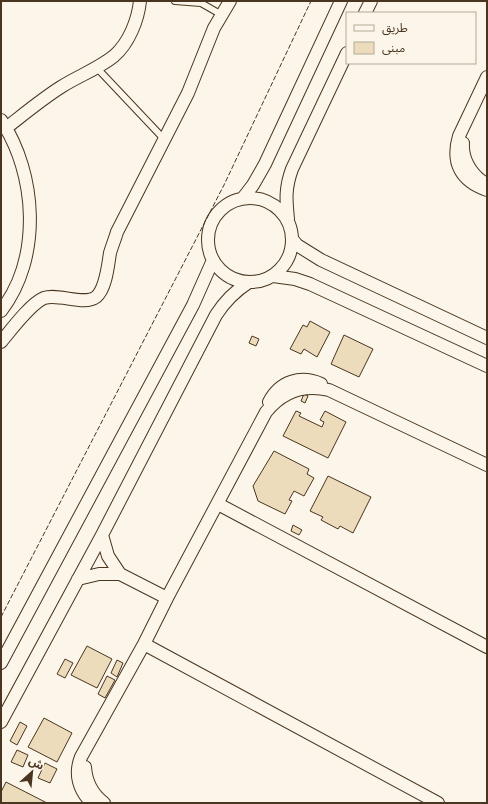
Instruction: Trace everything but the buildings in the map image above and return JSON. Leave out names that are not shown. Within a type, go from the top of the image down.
[{"type":"street","points":[[1,311],[10,296],[22,269],[30,226],[29,197],[24,168],[4,124],[74,78],[115,55],[130,34],[135,22],[140,1]]},
{"type":"street","points":[[1,342],[18,321],[39,301],[46,297],[87,300],[96,297],[102,289],[117,232],[194,81],[214,28],[230,1]]},
{"type":"street","points":[[243,198],[253,185],[265,164],[341,1]]},
{"type":"street","points":[[366,12],[371,1]]},
{"type":"street","points":[[288,220],[286,195],[290,176],[346,54]]},
{"type":"street","points":[[487,78],[459,136],[456,146],[458,165],[463,174],[476,185],[487,190]]},
{"type":"street","points":[[466,122],[463,146],[464,156],[473,174],[487,185]]},
{"type":"street","points":[[243,198],[254,198],[269,202],[282,212],[288,220],[292,230],[292,250],[288,260],[281,269],[272,276],[261,281],[249,282],[238,280],[228,276],[213,260],[208,241],[212,222],[225,206],[234,201],[243,198]]},
{"type":"street","points":[[293,240],[297,245],[321,260],[487,338]]},
{"type":"street","points":[[1,663],[193,305],[213,260]]},
{"type":"street","points":[[272,276],[295,279],[310,284],[487,366]]},
{"type":"street","points":[[1,722],[102,535],[216,315],[237,290],[249,282]]},
{"type":"street","points":[[92,803],[83,793],[78,779],[79,764],[266,412],[278,399],[294,391],[312,388],[329,390],[487,465]]},
{"type":"street","points":[[218,504],[487,647]]},
{"type":"street","points":[[102,535],[108,556],[120,574]]},
{"type":"street","points":[[78,579],[99,574],[120,574],[167,598]]},
{"type":"street","points":[[144,644],[438,803]]},
{"type":"street","points":[[85,751],[84,765],[87,782],[96,796],[104,803]]},
{"type":"lane","points":[[175,1],[201,3],[222,15]]},
{"type":"lane","points":[[96,67],[164,139]]},
{"type":"fence","points":[[1,617],[224,185],[311,1]]}]
